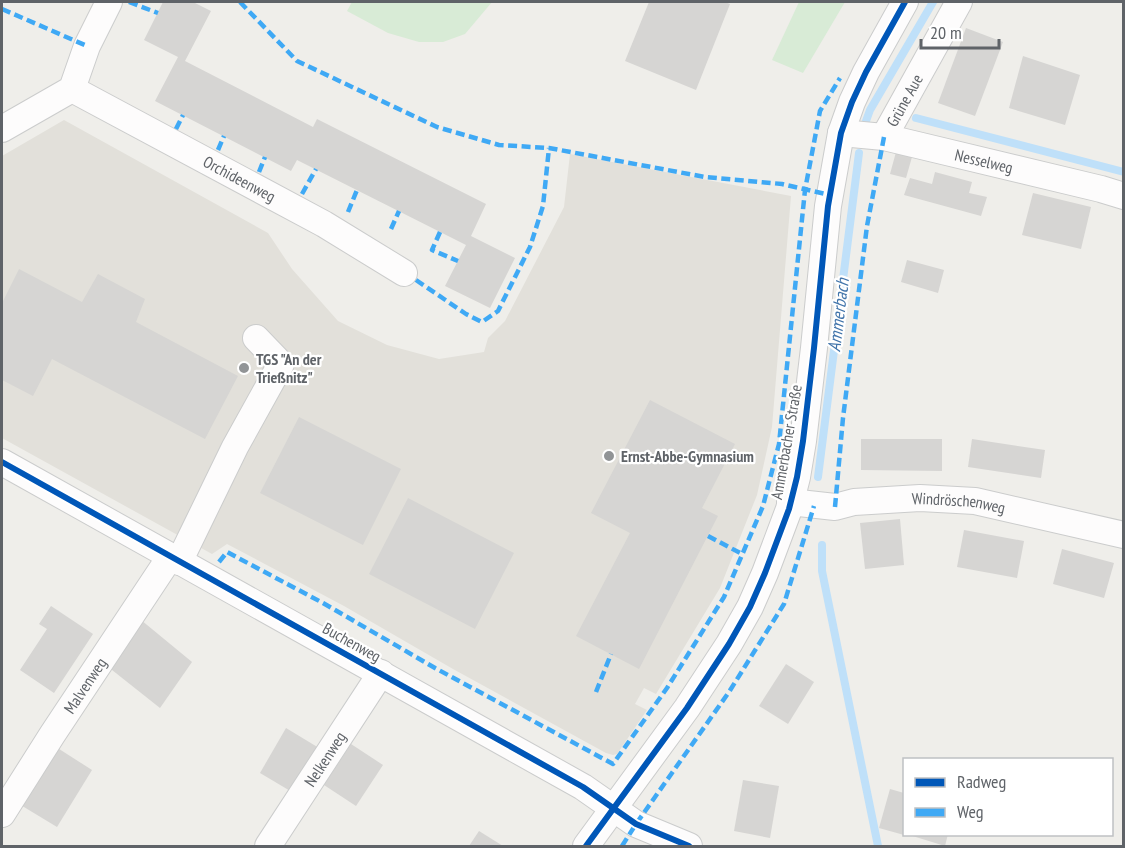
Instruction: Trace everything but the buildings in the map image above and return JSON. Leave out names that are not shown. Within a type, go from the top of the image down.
[{"type":"street","points":[[2,129],[72,89],[87,46],[110,2]]},
{"type":"street","name":"Ammerbacher Straße","points":[[586,846],[687,708],[729,644],[750,607],[765,573],[797,477],[814,348],[828,206],[841,133],[866,72],[905,2]]},
{"type":"street","name":"Grüne Aue","points":[[884,137],[959,2]]},
{"type":"street","name":"Orchideenweg","points":[[72,89],[324,224],[404,273]]},
{"type":"street","name":"Nesselweg","points":[[841,133],[884,137],[1124,196]]},
{"type":"street","name":"Malvenweg","points":[[2,814],[52,735],[174,559],[281,364],[255,338]]},
{"type":"street","name":"Buchenweg","points":[[2,462],[583,787],[636,824],[689,846]]},
{"type":"street","name":"Windröschenweg","points":[[790,502],[835,507],[854,502],[920,498],[975,501],[1124,535]]},
{"type":"street","name":"Nelkenweg","points":[[268,846],[381,673]]},
{"type":"shaded area","points":[[64,120],[268,233],[292,269],[338,321],[387,345],[439,359],[484,352],[488,338],[505,321],[564,207],[570,154],[791,196],[772,427],[757,495],[720,588],[656,694],[644,688],[635,704],[647,710],[617,754],[606,753],[344,606],[227,544],[212,554],[2,438],[2,156]]},
{"type":"green space","points":[[352,2],[492,2],[465,34],[443,42],[419,42],[388,33],[347,11]]},
{"type":"green space","points":[[799,2],[845,2],[803,73],[772,60]]},
{"type":"waterway","name":"Ammerbach","points":[[866,121],[870,110],[933,2]]},
{"type":"waterway","name":"Ammerbach","points":[[916,118],[1124,172]]},
{"type":"waterway","name":"Ammerbach","points":[[818,477],[859,153]]},
{"type":"waterway","name":"Ammerbach","points":[[822,545],[822,571],[878,846]]},
{"type":"marked path","points":[[129,2],[158,13]]},
{"type":"marked path","points":[[240,2],[297,61],[437,127],[499,145],[549,148],[705,177],[782,184],[830,195]]},
{"type":"marked path","points":[[2,9],[87,46]]},
{"type":"marked path","points":[[219,562],[227,552],[613,764],[667,688],[724,597],[763,506],[779,444],[805,190],[820,111],[840,78]]},
{"type":"marked path","points":[[176,129],[183,115]]},
{"type":"marked path","points":[[218,150],[224,136]]},
{"type":"marked path","points":[[835,507],[843,418],[867,226],[884,137]]},
{"type":"marked path","points":[[416,280],[466,314],[482,322],[498,311],[530,247],[543,206],[549,148]]},
{"type":"marked path","points":[[259,172],[265,157]]},
{"type":"marked path","points":[[302,194],[316,169]]},
{"type":"marked path","points":[[348,212],[357,190]]},
{"type":"marked path","points":[[391,229],[399,211]]},
{"type":"marked path","points":[[440,232],[432,250],[458,261]]},
{"type":"marked path","points":[[622,846],[729,692],[784,604],[814,506]]},
{"type":"marked path","points":[[708,536],[742,554]]},
{"type":"marked path","points":[[596,692],[611,654]]},
{"type":"cycle path","points":[[586,846],[687,708],[729,644],[750,607],[765,573],[789,509],[797,477],[814,348],[828,206],[841,133],[866,72],[905,2]]},
{"type":"cycle path","points":[[2,462],[583,787],[636,824],[689,846]]},
{"type":"place","name":"TGS \"An der Trießnitz\"","points":[[244,368]]},
{"type":"place","name":"Ernst-Abbe-Gymnasium","points":[[609,456]]}]
